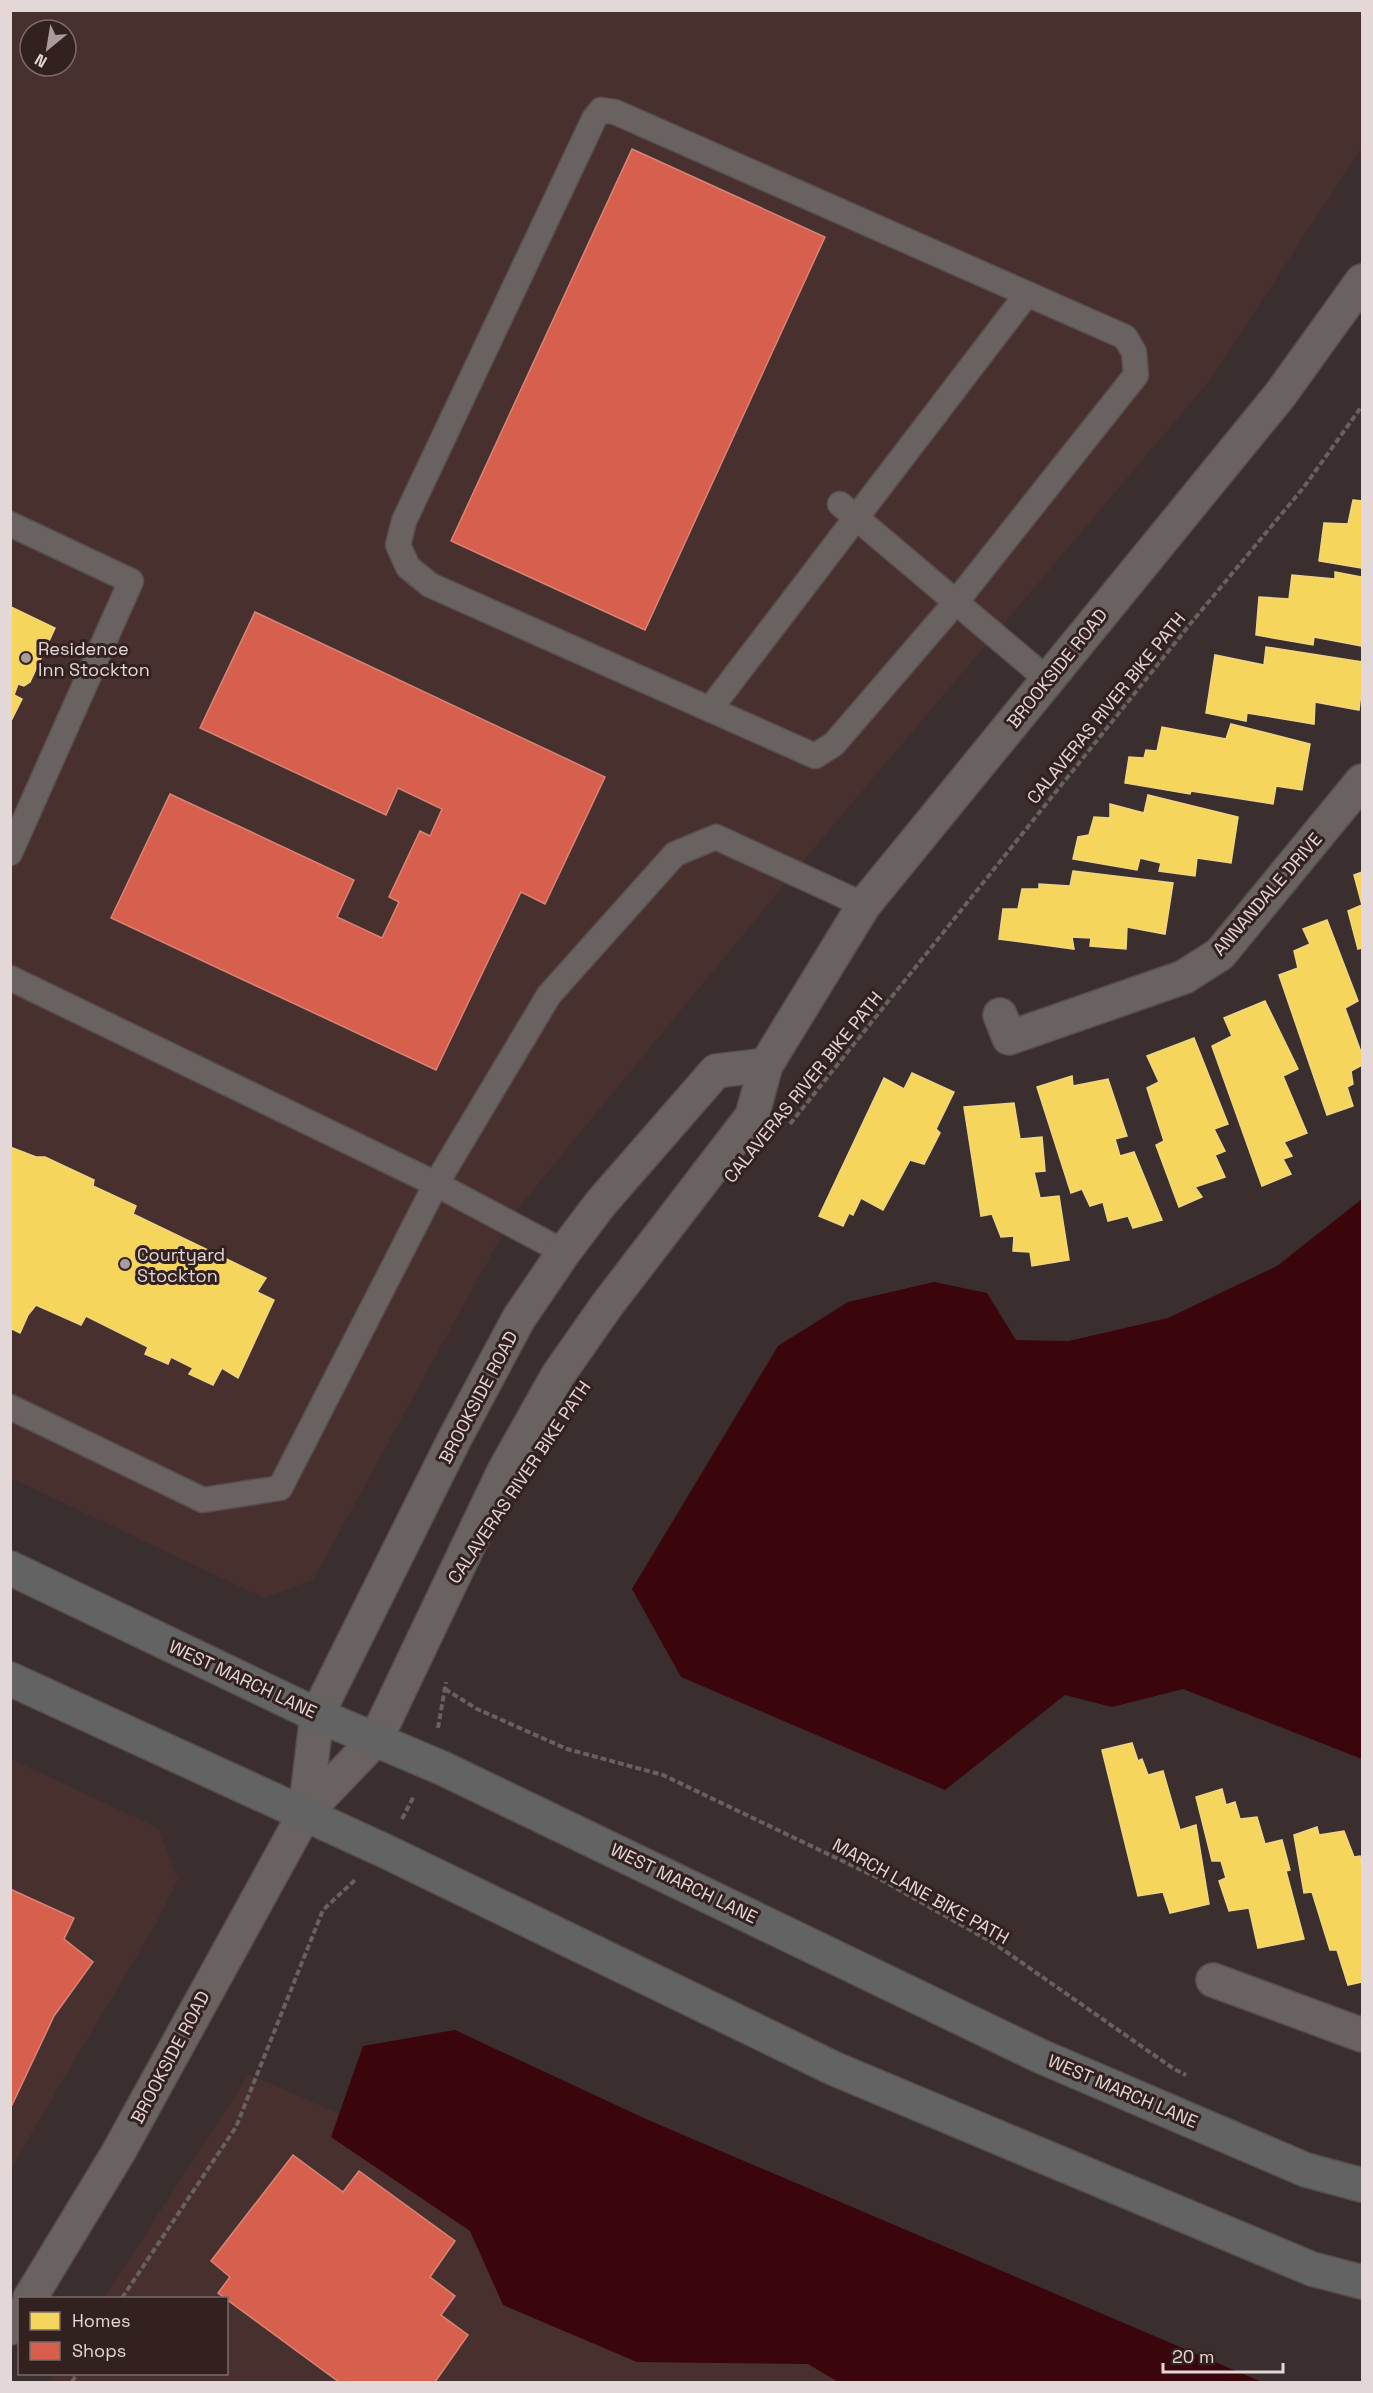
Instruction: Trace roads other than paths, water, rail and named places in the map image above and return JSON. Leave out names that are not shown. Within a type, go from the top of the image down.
[{"type":"main road","name":"WEST MARCH LANE","points":[[10,1568],[317,1715],[431,1763],[1040,2056],[1306,2170],[1362,2185]]},
{"type":"main road","points":[[10,1679],[305,1813],[835,2069],[1312,2269],[1362,2282]]},
{"type":"street","name":"BROOKSIDE ROAD","points":[[31,2297],[118,2153],[305,1813],[376,1740],[504,1471],[558,1375],[607,1305],[752,1116],[766,1065],[864,905],[1280,395],[1362,281]]},
{"type":"street","name":"ANNANDALE DRIVE","points":[[1000,1015],[1009,1038],[1184,977],[1211,960],[1220,954],[1362,781]]},
{"type":"street","name":"BROOKSIDE ROAD","points":[[305,1813],[317,1715],[514,1328],[564,1252],[601,1203],[717,1071],[766,1065]]},
{"type":"street","points":[[1213,1980],[1362,2035]]},
{"type":"lane","points":[[602,110],[615,112],[1027,294],[1125,337],[1134,352],[1136,375],[956,602],[834,744],[815,756],[430,585],[408,567],[398,544],[404,521],[594,119],[602,110]]},
{"type":"lane","points":[[710,709],[848,511],[1027,294]]},
{"type":"lane","points":[[848,511],[1048,680]]},
{"type":"lane","points":[[10,524],[131,580],[10,853]]},
{"type":"lane","points":[[10,1407],[203,1500],[280,1488],[436,1184],[549,995],[675,854],[716,837],[864,905]]},
{"type":"lane","points":[[10,978],[436,1184],[564,1252]]},
{"type":"place","name":"Residence Inn Stockton","points":[[26,658]]},
{"type":"place","name":"Courtyard Stockton","points":[[125,1264]]}]
